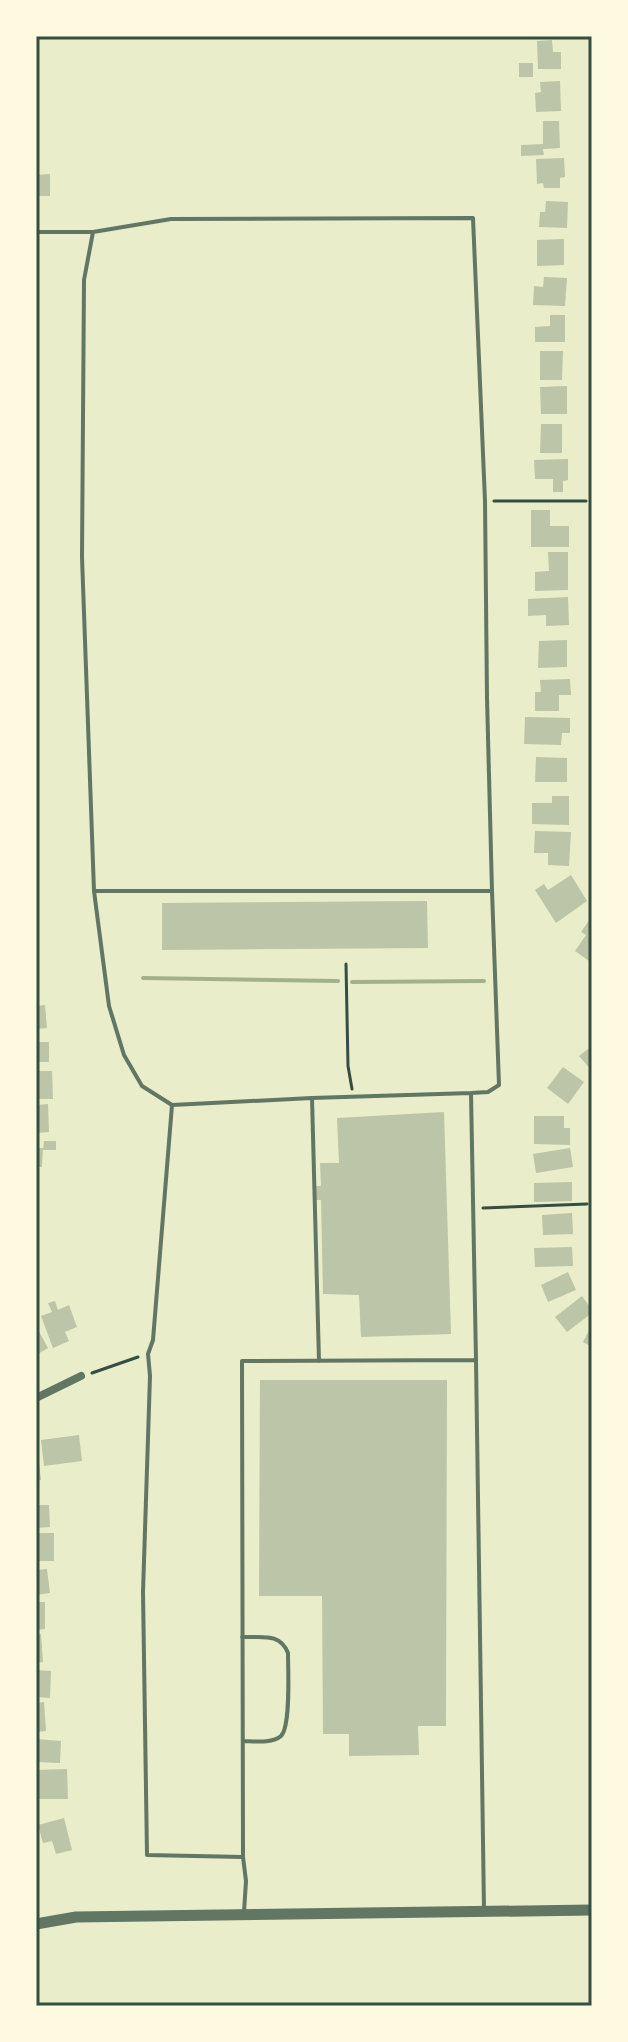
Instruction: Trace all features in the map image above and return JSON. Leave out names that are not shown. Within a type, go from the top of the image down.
[{"type":"street","points":[[36,1398],[81,1376]]},
{"type":"street","points":[[36,1924],[76,1917],[592,1910]]},
{"type":"lane","points":[[36,232],[93,232],[171,219],[473,218],[485,501],[487,698],[499,1085],[488,1092],[172,1105],[142,1086],[124,1055],[109,1006],[94,891],[82,557],[84,280],[93,232]]},
{"type":"lane","points":[[94,891],[492,891]]},
{"type":"lane","points":[[471,1093],[484,1910]]},
{"type":"lane","points":[[312,1098],[319,1361]]},
{"type":"lane","points":[[172,1105],[153,1340],[148,1354],[150,1376],[143,1592],[147,1855],[243,1857]]},
{"type":"lane","points":[[244,1914],[242,1361],[476,1360]]},
{"type":"lane","points":[[241,1637],[276,1638],[285,1645],[288,1653],[287,1724],[281,1735],[273,1740],[243,1741]]},
{"type":"path","points":[[485,501],[586,501]]},
{"type":"path","points":[[346,964],[348,1066],[353,1096]]},
{"type":"path","points":[[473,1208],[587,1204]]},
{"type":"path","points":[[81,1376],[148,1354]]},
{"type":"building","points":[[552,40],[553,52],[561,52],[561,69],[538,69],[537,41]]},
{"type":"building","points":[[519,63],[533,63],[533,77],[519,77]]},
{"type":"building","points":[[560,81],[561,111],[536,112],[535,93],[541,92],[540,82]]},
{"type":"building","points":[[543,121],[559,121],[560,148],[543,149],[544,155],[521,156],[521,145],[543,144]]},
{"type":"building","points":[[564,158],[565,177],[560,178],[560,188],[544,188],[543,183],[537,184],[536,159]]},
{"type":"building","points":[[50,174],[50,196],[36,196],[36,175]]},
{"type":"building","points":[[546,201],[568,202],[567,228],[539,227],[540,212],[545,212]]},
{"type":"building","points":[[564,239],[564,265],[537,266],[537,240]]},
{"type":"building","points":[[544,277],[567,278],[565,306],[533,305],[534,286],[543,287]]},
{"type":"building","points":[[550,315],[565,315],[565,342],[535,342],[535,327],[550,326]]},
{"type":"building","points":[[540,351],[563,351],[562,380],[540,380]]},
{"type":"building","points":[[567,386],[567,414],[541,414],[540,387]]},
{"type":"building","points":[[541,424],[562,424],[562,453],[540,453]]},
{"type":"building","points":[[568,459],[568,480],[563,481],[563,492],[553,492],[553,479],[535,479],[534,460]]},
{"type":"building","points":[[531,510],[550,510],[550,526],[569,526],[569,547],[531,547]]},
{"type":"building","points":[[548,552],[568,552],[568,590],[535,591],[535,572],[549,571]]},
{"type":"building","points":[[568,597],[569,625],[546,626],[546,615],[528,616],[528,599]]},
{"type":"building","points":[[567,640],[567,667],[538,668],[539,641]]},
{"type":"building","points":[[570,679],[571,695],[559,695],[559,711],[535,711],[535,692],[541,692],[540,680]]},
{"type":"building","points":[[525,717],[570,718],[570,733],[562,733],[561,745],[524,744]]},
{"type":"building","points":[[536,757],[567,758],[567,782],[535,782]]},
{"type":"building","points":[[552,796],[569,796],[569,825],[532,824],[532,803],[552,803]]},
{"type":"building","points":[[535,831],[571,832],[569,866],[548,865],[548,853],[534,853]]},
{"type":"building","points":[[571,875],[587,901],[556,923],[535,890],[544,884],[548,890]]},
{"type":"building","points":[[427,901],[428,948],[162,950],[162,903]]},
{"type":"building","points":[[592,916],[592,963],[575,951],[586,935],[581,932]]},
{"type":"building","points":[[45,1005],[47,1028],[36,1029],[36,1006]]},
{"type":"building","points":[[36,1042],[49,1042],[49,1062],[36,1062]]},
{"type":"building","points":[[592,1046],[592,1071],[579,1056]]},
{"type":"building","points":[[563,1067],[584,1082],[568,1104],[547,1088]]},
{"type":"building","points":[[36,1071],[52,1071],[53,1099],[36,1099]]},
{"type":"building","points":[[48,1104],[49,1132],[36,1133],[36,1105]]},
{"type":"building","points":[[444,1112],[451,1334],[361,1337],[359,1295],[323,1294],[321,1200],[316,1200],[315,1186],[321,1186],[320,1163],[339,1163],[337,1118]]},
{"type":"building","points":[[534,1116],[564,1116],[564,1128],[570,1128],[570,1145],[534,1144]]},
{"type":"building","points":[[44,1141],[56,1141],[56,1150],[43,1150]]},
{"type":"building","points":[[36,1148],[43,1148],[42,1167],[36,1167]]},
{"type":"building","points":[[570,1148],[573,1167],[536,1173],[533,1154]]},
{"type":"building","points":[[572,1182],[572,1201],[534,1202],[534,1183]]},
{"type":"building","points":[[572,1213],[573,1234],[543,1235],[542,1215]]},
{"type":"building","points":[[572,1247],[573,1266],[535,1267],[534,1248]]},
{"type":"building","points":[[568,1272],[576,1290],[548,1302],[541,1285]]},
{"type":"building","points":[[582,1296],[592,1313],[567,1332],[555,1317]]},
{"type":"building","points":[[55,1301],[58,1310],[69,1305],[77,1327],[65,1332],[69,1341],[53,1348],[41,1316],[52,1312],[48,1303]]},
{"type":"building","points":[[592,1325],[592,1347],[583,1342]]},
{"type":"building","points":[[36,1326],[48,1348],[36,1355]]},
{"type":"building","points":[[260,1380],[447,1380],[446,1726],[418,1726],[419,1755],[349,1756],[349,1734],[323,1734],[322,1596],[259,1596]]},
{"type":"building","points":[[79,1435],[82,1461],[44,1466],[41,1440]]},
{"type":"building","points":[[36,1454],[41,1480],[36,1481]]},
{"type":"building","points":[[36,1505],[49,1505],[50,1527],[36,1528]]},
{"type":"building","points":[[36,1533],[54,1533],[54,1561],[36,1561]]},
{"type":"building","points":[[47,1569],[50,1593],[36,1595],[36,1570]]},
{"type":"building","points":[[36,1602],[45,1602],[45,1629],[36,1630]]},
{"type":"building","points":[[41,1634],[43,1662],[36,1663],[36,1635]]},
{"type":"building","points":[[36,1670],[51,1671],[50,1698],[36,1697]]},
{"type":"building","points":[[44,1702],[46,1731],[36,1732],[36,1703]]},
{"type":"building","points":[[36,1739],[61,1741],[60,1763],[36,1762]]},
{"type":"building","points":[[67,1769],[68,1799],[36,1799],[36,1770]]},
{"type":"building","points":[[64,1818],[72,1850],[56,1854],[52,1841],[43,1843],[38,1825]]},
{"type":"waterway","points":[[143,978],[338,981]]},
{"type":"waterway","points":[[352,982],[484,981]]}]
